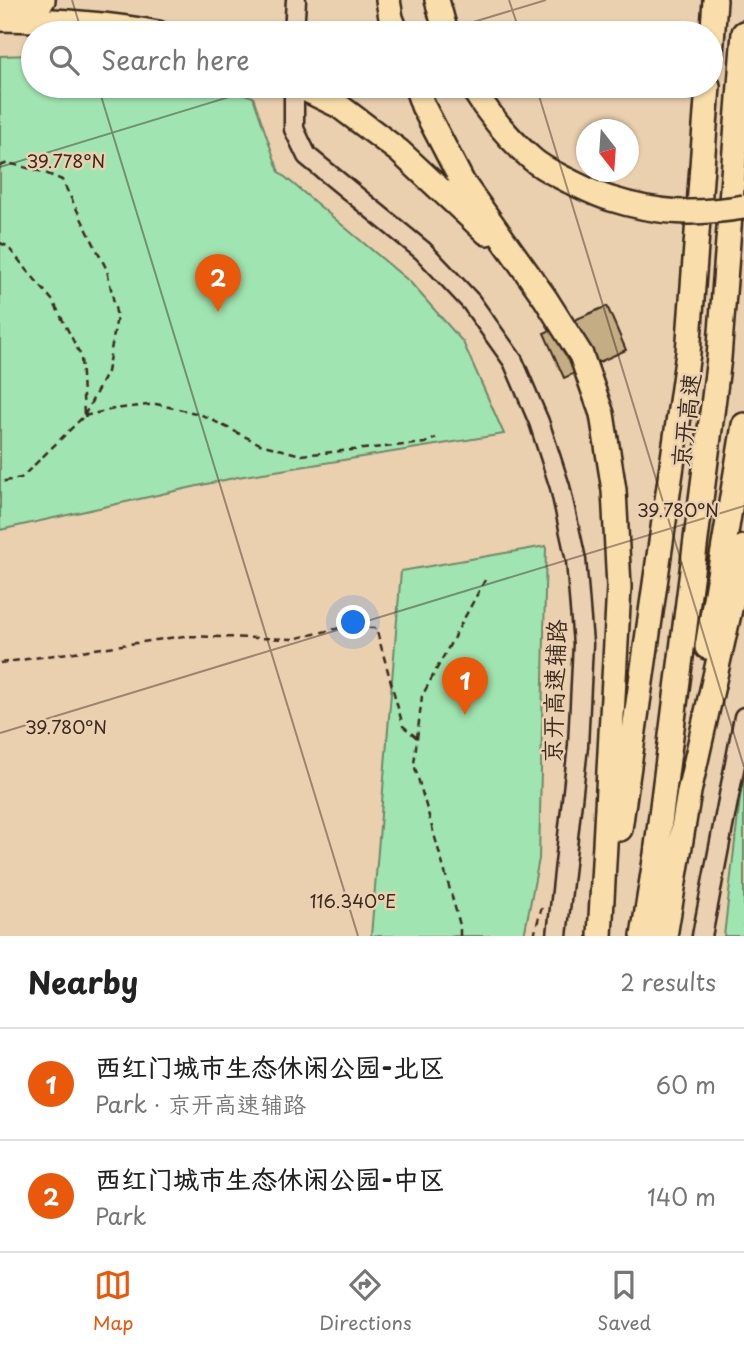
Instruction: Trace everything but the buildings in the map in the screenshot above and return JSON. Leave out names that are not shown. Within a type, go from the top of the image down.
[{"type":"highway","points":[[0,8],[43,0]]},
{"type":"highway","points":[[388,0],[392,21]]},
{"type":"highway","points":[[437,0],[443,21]]},
{"type":"highway","points":[[714,21],[715,0]]},
{"type":"highway","points":[[0,19],[63,21]]},
{"type":"highway","name":"京开高速","points":[[643,936],[656,854],[719,358],[744,33]]},
{"type":"highway","points":[[322,98],[339,106],[399,151],[498,244],[545,298]]},
{"type":"highway","points":[[420,98],[463,183],[545,298],[581,355],[602,414],[614,490],[619,587],[602,936]]},
{"type":"highway","points":[[479,98],[534,161],[609,199],[649,210],[684,213],[744,208]]},
{"type":"highway","name":"京开高速","points":[[602,936],[688,353],[708,98]]},
{"type":"highway","points":[[665,936],[744,425]]},
{"type":"highway","points":[[689,793],[744,547]]},
{"type":"main road","points":[[295,21],[296,0]]},
{"type":"main road","name":"京开高速辅路","points":[[295,98],[294,129],[307,156],[423,251],[471,302],[513,361],[540,422],[561,487],[576,560],[583,644],[579,746],[557,936]]},
{"type":"main road","points":[[702,936],[744,717]]},
{"type":"path","points":[[0,166],[8,163],[62,180],[107,270],[117,317],[107,372],[84,416],[21,478],[0,482]]},
{"type":"path","points":[[0,243],[7,246],[52,301],[81,356],[84,416]]},
{"type":"path","points":[[84,416],[156,404],[200,414],[260,444],[301,455],[425,443],[436,438]]},
{"type":"path","points":[[460,936],[460,925],[414,764],[422,696],[485,580]]},
{"type":"path","points":[[0,663],[184,636],[293,639],[344,627],[376,628],[403,726],[417,738]]},
{"type":"green space","points":[[21,55],[21,98],[253,98],[279,172],[410,282],[463,342],[504,434],[238,477],[0,530],[0,56]]},
{"type":"green space","points":[[546,546],[539,859],[524,936],[371,936],[401,571]]},
{"type":"green space","points":[[744,776],[744,936],[724,936],[741,790]]},
{"type":"place","name":"西红门城市生态休闲公园-中区","points":[[218,312]]},
{"type":"place","name":"西红门城市生态休闲公园-北区","points":[[465,715]]}]
